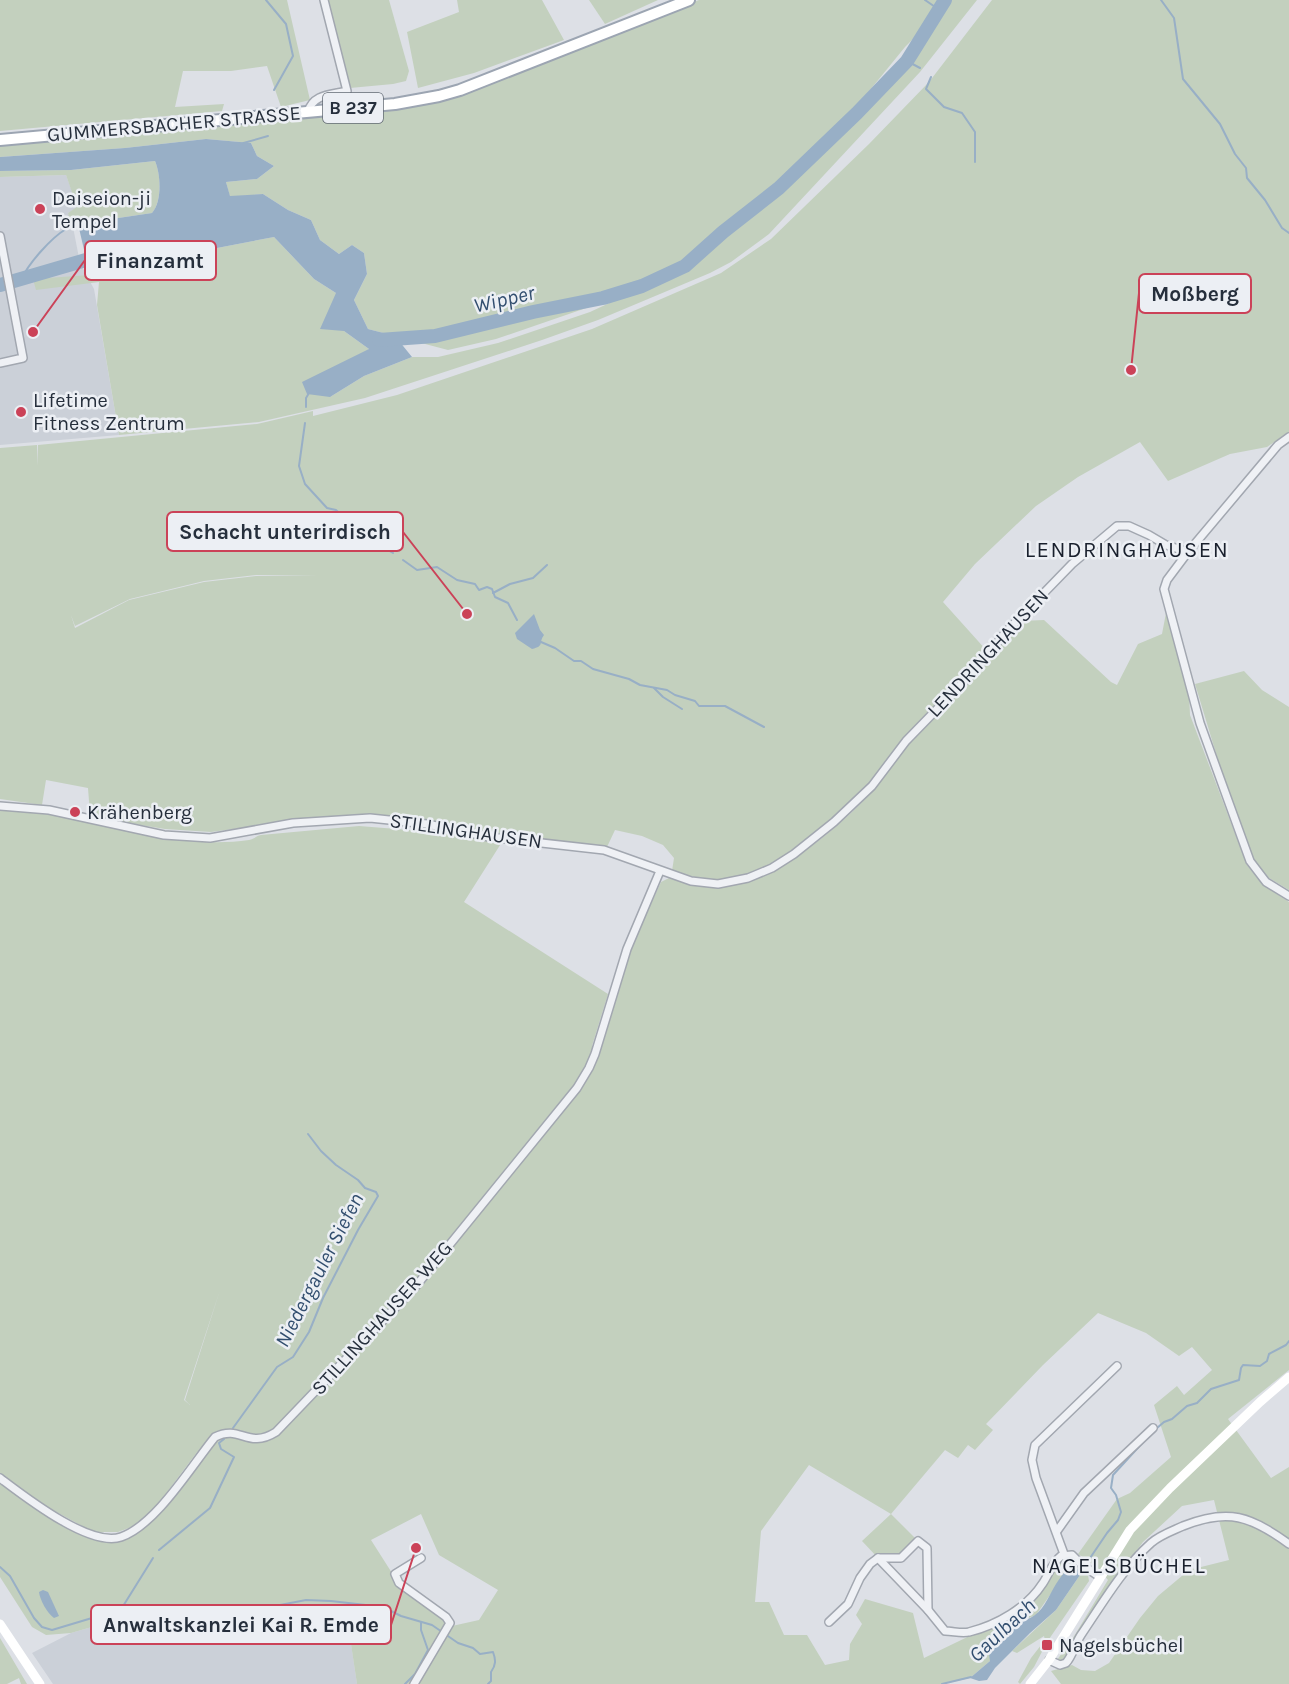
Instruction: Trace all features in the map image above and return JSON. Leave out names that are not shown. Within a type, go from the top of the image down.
[{"type":"main road","name":"GUMMERSBACHER STRASSE","points":[[0,140],[406,102],[460,90],[689,0]]},
{"type":"main road","points":[[1030,1684],[1049,1660],[1130,1530],[1252,1410],[1289,1377]]},
{"type":"main road","points":[[0,1624],[40,1684]]},
{"type":"street","points":[[308,112],[310,103],[317,98],[347,91],[324,0]]},
{"type":"street","points":[[0,236],[23,358],[0,363]]},
{"type":"street","points":[[1289,437],[1278,445],[1188,552],[1167,580],[1164,589],[1200,723],[1250,861],[1266,882],[1289,896]]},
{"type":"street","name":"LENDRINGHAUSEN","points":[[889,765],[906,741],[978,667],[1005,633],[1072,564],[1117,526],[1129,526],[1166,545],[1188,552]]},
{"type":"street","name":"STILLINGHAUSEN","points":[[0,806],[49,810],[164,835],[210,838],[293,823],[370,818],[427,824],[489,837],[604,850],[691,881],[718,884],[748,878],[794,855],[872,786],[889,765]]},
{"type":"street","name":"STILLINGHAUSER WEG","points":[[0,1478],[38,1507],[88,1534],[109,1538],[121,1537],[146,1521],[162,1505],[215,1437],[235,1432],[253,1440],[268,1437],[276,1432],[416,1286],[577,1088],[590,1068],[627,949],[660,871]]},
{"type":"street","points":[[1064,1554],[1036,1478],[1032,1460],[1035,1445],[1117,1365]]},
{"type":"street","points":[[1057,1531],[1084,1493],[1153,1428]]},
{"type":"street","points":[[1049,1660],[1060,1665],[1066,1663],[1081,1635],[1112,1590],[1150,1544],[1165,1534],[1207,1517],[1227,1516],[1252,1522],[1273,1532],[1289,1544]]},
{"type":"street","points":[[829,1622],[848,1604],[860,1578],[870,1564],[878,1558],[901,1558],[918,1541],[927,1548],[928,1610]]},
{"type":"street","points":[[878,1558],[945,1631],[967,1633],[1018,1611],[1042,1585],[1057,1558],[1064,1554],[1072,1555],[1085,1568],[1100,1577]]},
{"type":"street","points":[[414,1684],[449,1626],[446,1617],[399,1584],[395,1574],[421,1558]]},
{"type":"shaded area","points":[[66,175],[78,208],[68,213],[80,263],[94,289],[119,435],[0,445],[0,177]]},
{"type":"shaded area","points":[[324,1607],[346,1610],[357,1684],[53,1684],[32,1653],[71,1633],[130,1616],[171,1610],[232,1617]]},
{"type":"green space","points":[[0,0],[287,0],[310,100],[281,107],[267,66],[231,71],[183,71],[175,107],[224,104],[222,111],[0,131]]},
{"type":"green space","points":[[328,0],[389,0],[409,71],[406,81],[350,88]]},
{"type":"green space","points":[[457,0],[542,0],[564,40],[474,73],[418,88],[407,32],[459,12]]},
{"type":"green space","points":[[589,0],[658,0],[605,24]]},
{"type":"green space","points":[[699,0],[941,0],[929,23],[905,47],[848,117],[777,191],[684,265],[592,306],[496,339],[448,350],[368,329],[354,300],[367,274],[364,253],[352,245],[339,254],[320,240],[311,220],[288,210],[263,194],[230,197],[226,182],[257,179],[274,166],[257,156],[251,143],[206,139],[125,148],[0,157],[0,146],[10,144],[419,106],[467,93]]},
{"type":"green space","points":[[949,0],[977,0],[920,72],[769,234],[731,262],[598,320],[365,398],[259,422],[119,435],[97,305],[99,282],[36,290],[33,279],[104,274],[130,277],[167,255],[191,253],[274,237],[314,279],[336,293],[344,331],[369,349],[330,397],[364,376],[412,357],[438,357],[498,343],[590,312],[687,267],[781,192],[847,125],[906,53],[933,27]]},
{"type":"green space","points":[[992,0],[1289,0],[1289,432],[1267,447],[1230,454],[1168,481],[1140,442],[1078,477],[1036,506],[975,564],[943,602],[987,651],[908,734],[869,785],[820,831],[779,860],[757,871],[737,878],[711,880],[672,871],[674,858],[663,845],[642,836],[615,830],[607,847],[484,833],[449,823],[392,816],[317,818],[211,832],[165,829],[103,819],[90,814],[88,788],[46,780],[42,805],[0,799],[0,448],[37,445],[38,466],[38,445],[257,424],[313,411],[313,416],[397,395],[592,329],[721,273],[771,239],[929,82]],"holes":[[[256,575],[318,576],[256,576],[204,582],[129,600],[75,628],[71,615],[75,626],[130,599],[204,581]]]},
{"type":"green space","points":[[155,161],[160,188],[158,202],[152,213],[78,224],[75,216],[69,217],[68,213],[77,207],[66,175],[0,177],[0,171],[71,170]]},
{"type":"green space","points":[[1166,613],[1189,692],[1190,715],[1247,865],[1262,884],[1289,902],[1289,1370],[1228,1419],[1271,1478],[1289,1467],[1289,1684],[1061,1684],[1051,1671],[1072,1665],[1081,1670],[1095,1671],[1109,1663],[1158,1596],[1189,1570],[1229,1560],[1214,1500],[1182,1506],[1143,1542],[1071,1645],[1067,1658],[1062,1661],[1057,1660],[1108,1580],[1097,1567],[1078,1554],[1117,1499],[1130,1493],[1171,1457],[1154,1405],[1177,1386],[1184,1395],[1212,1370],[1192,1347],[1179,1356],[1146,1333],[1098,1313],[986,1424],[993,1430],[975,1450],[968,1445],[958,1458],[945,1450],[891,1514],[809,1465],[761,1531],[755,1602],[769,1602],[784,1635],[807,1635],[825,1665],[849,1660],[850,1644],[862,1624],[856,1615],[865,1599],[913,1613],[924,1658],[1019,1612],[1059,1561],[1068,1557],[1077,1568],[1071,1565],[1036,1615],[1004,1628],[990,1661],[970,1678],[943,1684],[417,1684],[452,1626],[479,1620],[498,1590],[439,1555],[421,1514],[371,1540],[399,1584],[430,1606],[447,1624],[410,1684],[357,1684],[346,1611],[324,1607],[232,1617],[171,1610],[130,1616],[71,1633],[46,1635],[32,1627],[0,1577],[0,1480],[45,1511],[84,1527],[29,1497],[0,1475],[0,809],[62,816],[155,836],[186,840],[217,842],[249,840],[261,835],[359,826],[453,832],[502,842],[464,902],[608,994],[592,1046],[602,1043],[630,950],[661,882],[669,878],[706,887],[739,884],[762,876],[809,848],[831,831],[869,795],[907,746],[1021,621],[1044,620],[1117,685],[1138,644],[1162,634]],"holes":[[[220,1290],[185,1400],[190,1405],[184,1400]],[[203,1444],[146,1523],[115,1535],[99,1532],[118,1532],[145,1522]]]},
{"type":"green space","points":[[1244,671],[1262,690],[1289,707],[1289,890],[1269,878],[1254,860],[1222,773],[1195,684]]},
{"type":"green space","points":[[891,1514],[918,1541],[901,1558],[878,1558],[862,1541]]},
{"type":"green space","points":[[1077,1568],[1088,1575],[1089,1581],[1047,1642],[1034,1667],[1020,1684],[1018,1682],[1031,1658],[1045,1640],[1044,1636],[1017,1653],[1012,1651],[1056,1610],[1080,1575]]},
{"type":"green space","points":[[0,1638],[27,1684],[21,1684],[19,1678],[7,1684],[0,1684]]},
{"type":"water","points":[[206,139],[251,143],[257,156],[274,166],[257,179],[226,182],[230,196],[263,194],[288,210],[311,220],[320,240],[339,254],[352,245],[364,253],[367,274],[354,300],[368,329],[395,336],[412,357],[364,376],[330,397],[307,394],[302,382],[369,349],[344,331],[320,329],[336,293],[314,279],[274,237],[191,253],[167,255],[130,277],[90,275],[78,224],[152,213],[158,202],[160,188],[155,161],[71,170],[0,171],[0,157],[125,148]]},
{"type":"water","points":[[534,614],[544,635],[540,645],[532,649],[517,639],[515,633]]},
{"type":"water","points":[[1070,1564],[1077,1568],[1080,1575],[1056,1610],[995,1668],[987,1680],[979,1681],[970,1678],[990,1661],[991,1641],[996,1635],[1039,1612]]},
{"type":"water","points":[[43,1590],[48,1592],[59,1616],[54,1618],[44,1606],[39,1592]]},
{"type":"waterway","points":[[266,0],[286,24],[293,56],[274,90]]},
{"type":"waterway","points":[[925,0],[938,9]]},
{"type":"waterway","name":"Wipper","points":[[379,340],[435,336],[603,298],[642,286],[685,266],[723,232],[779,188],[857,113],[907,61],[945,0]]},
{"type":"waterway","points":[[1161,0],[1174,18],[1183,79],[1220,124],[1235,154],[1246,168],[1247,178],[1265,200],[1282,228],[1289,233]]},
{"type":"waterway","points":[[907,61],[920,68]]},
{"type":"waterway","points":[[931,77],[926,89],[944,107],[962,113],[975,132],[975,162]]},
{"type":"waterway","points":[[240,144],[268,136]]},
{"type":"waterway","points":[[22,278],[41,251],[66,229]]},
{"type":"waterway","name":"Wipper","points":[[0,285],[103,255]]},
{"type":"waterway","points":[[306,407],[306,398],[309,393]]},
{"type":"waterway","points":[[305,423],[299,466],[305,484],[327,508],[336,510],[341,515],[344,524],[366,543],[372,541],[393,553]]},
{"type":"waterway","points":[[403,560],[417,570],[437,567],[457,580],[475,584],[479,590],[487,587],[492,589],[495,597],[508,603],[517,620]]},
{"type":"waterway","points":[[493,593],[510,584],[533,578],[547,565]]},
{"type":"waterway","points":[[541,642],[593,669],[629,679],[640,685],[667,690],[695,701],[699,706],[725,706],[764,727]]},
{"type":"waterway","points":[[654,688],[663,697],[682,709]]},
{"type":"waterway","name":"Niedergauler Siefen","points":[[233,1428],[277,1367],[293,1357],[309,1332],[323,1298],[378,1196],[376,1192],[365,1188],[358,1180],[336,1165],[308,1134]]},
{"type":"waterway","name":"Gaulbach","points":[[1157,1428],[1187,1406],[1197,1403],[1211,1389],[1239,1380],[1243,1365],[1260,1366],[1267,1361],[1269,1354],[1289,1341]]},
{"type":"waterway","points":[[159,1550],[210,1508],[234,1457],[221,1449],[219,1443],[224,1439]]},
{"type":"waterway","name":"Gaulbach","points":[[1086,1564],[1118,1520],[1121,1512],[1116,1495],[1111,1488],[1113,1475],[1145,1440]]},
{"type":"waterway","name":"Niedergauler Siefen","points":[[120,1611],[153,1558]]},
{"type":"waterway","name":"Gaulbach","points":[[0,1567],[10,1576],[34,1618],[42,1627],[52,1630],[92,1618],[157,1605],[205,1613],[233,1614],[306,1600],[383,1607],[401,1616],[432,1625],[458,1643],[473,1648],[480,1654],[493,1652],[495,1662],[491,1672],[491,1681],[488,1684]]},
{"type":"waterway","points":[[405,1684],[415,1674],[428,1650],[421,1630],[421,1622]]},
{"type":"waterway","name":"Gaulbach","points":[[942,1684],[971,1677]]},
{"type":"place","name":"Daiseion-ji Tempel","points":[[40,209]]},
{"type":"place","name":"Finanzamt","points":[[33,332]]},
{"type":"place","name":"Moßberg","points":[[1131,370]]},
{"type":"place","name":"Lifetime Fitness Zentrum","points":[[21,412]]},
{"type":"place","name":"Schacht unterirdisch","points":[[467,614]]},
{"type":"place","name":"Krähenberg","points":[[75,812]]},
{"type":"place","name":"Anwaltskanzlei Kai R. Emde","points":[[416,1548]]},
{"type":"place","name":"Nagelsbüchel","points":[[1047,1645]]},
{"type":"district","name":"LENDRINGHAUSEN","points":[[1127,550]]},
{"type":"district","name":"NAGELSBÜCHEL","points":[[1119,1566]]}]
